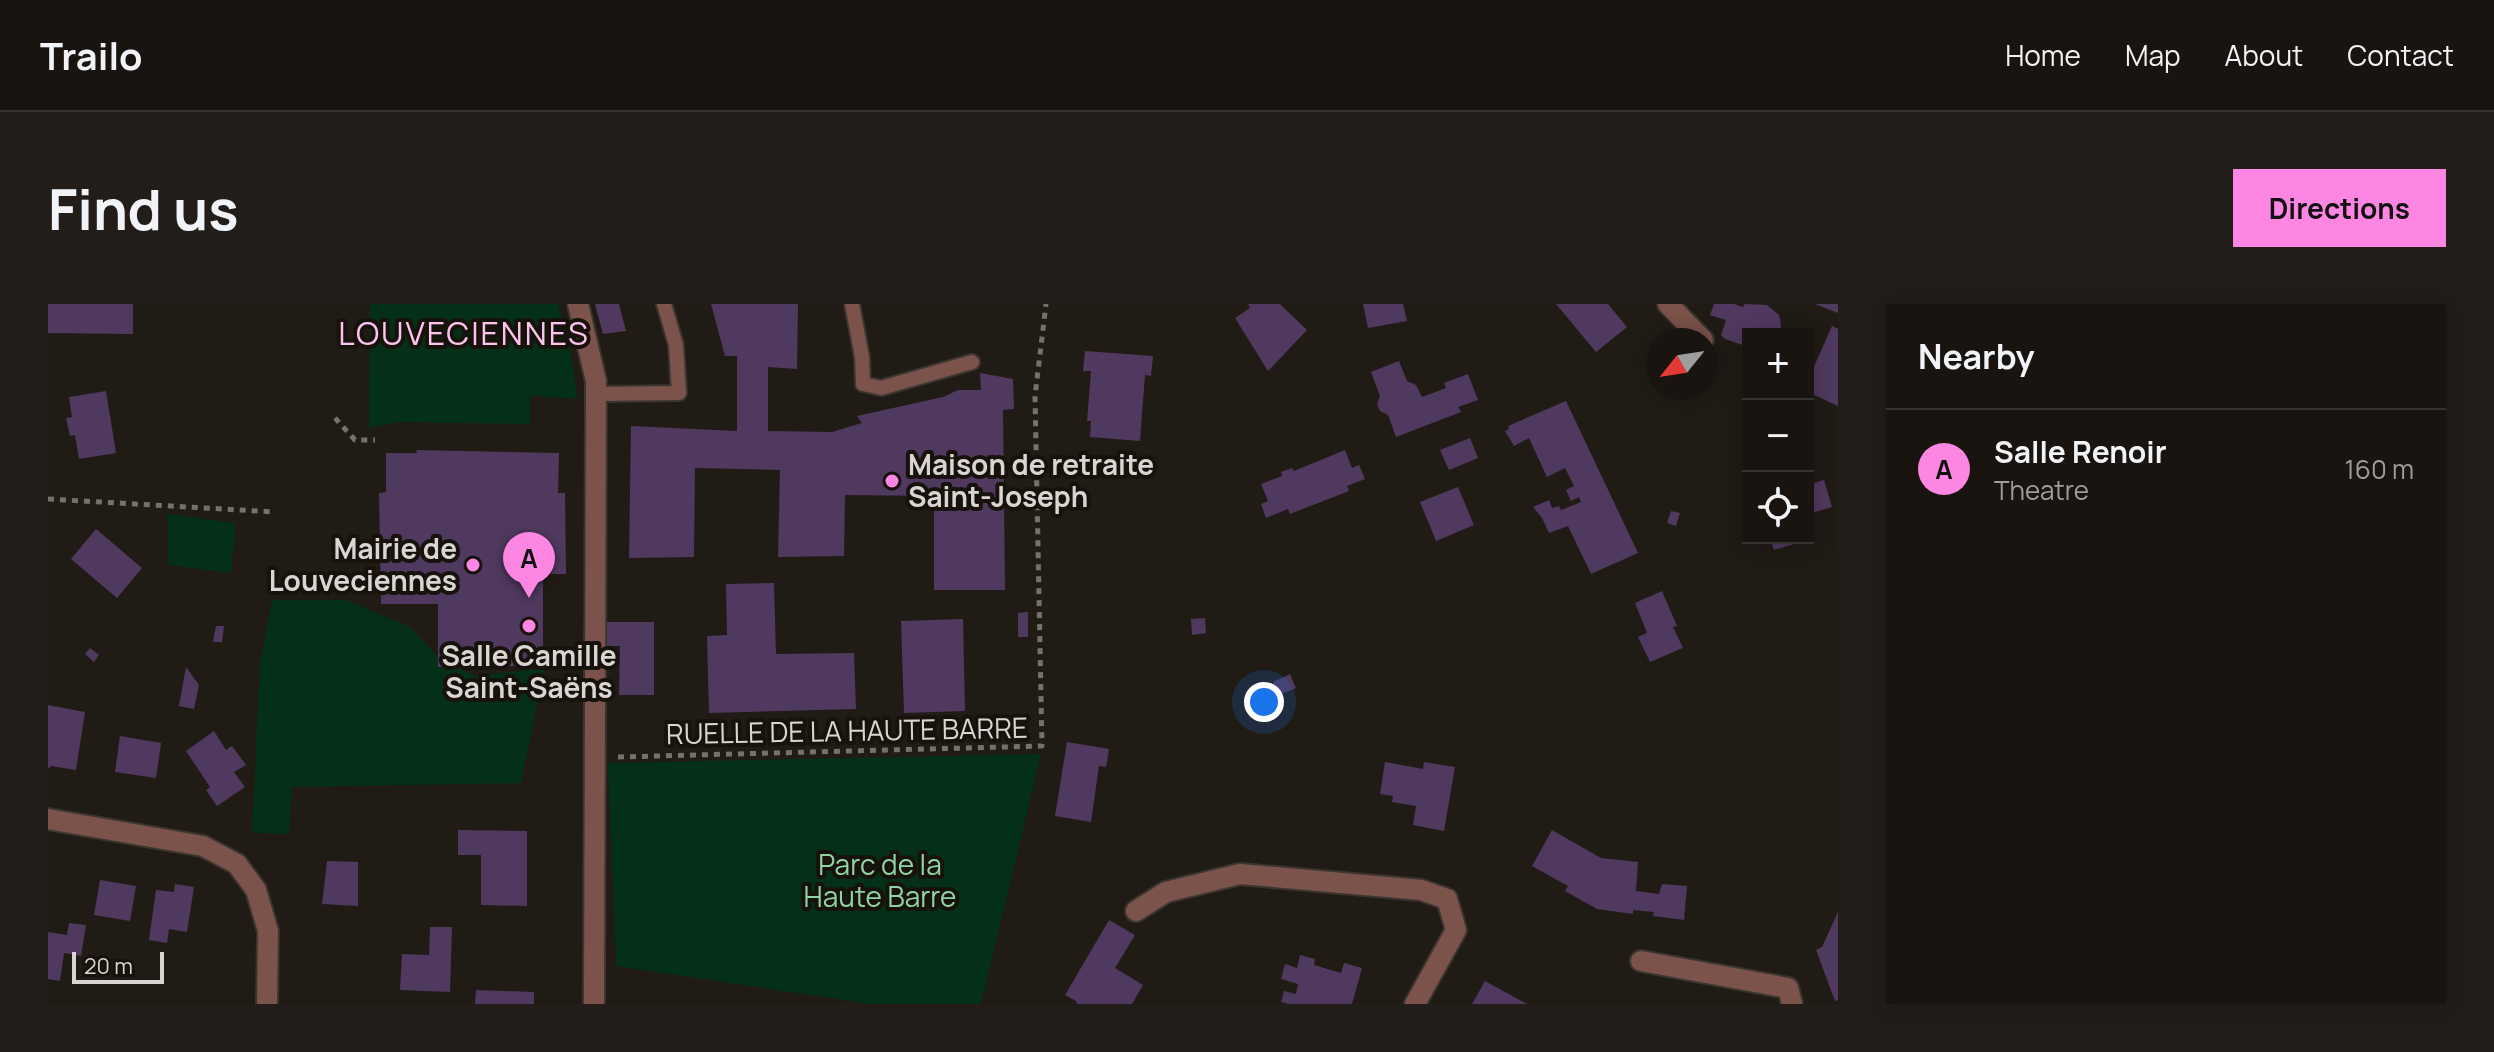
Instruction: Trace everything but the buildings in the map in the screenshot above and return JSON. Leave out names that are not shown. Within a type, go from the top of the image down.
[{"type":"street","points":[[578,304],[591,355],[596,394],[594,1004]]},
{"type":"street","points":[[1668,304],[1691,328]]},
{"type":"street","points":[[48,819],[203,846],[237,864],[256,890],[268,931],[267,1004]]},
{"type":"street","points":[[1136,911],[1166,892],[1240,874],[1421,890],[1447,899],[1456,930],[1415,1004]]},
{"type":"street","points":[[1641,961],[1788,988],[1792,1004]]},
{"type":"lane","points":[[596,394],[679,393],[676,345],[664,304]]},
{"type":"lane","points":[[852,304],[862,357],[863,384],[881,388],[972,362]]},
{"type":"path","name":"RUELLE DE LA HAUTE BARRE","points":[[593,757],[1042,746],[1035,396],[1046,304]]},
{"type":"path","points":[[335,418],[355,440],[375,440]]},
{"type":"path","points":[[48,499],[275,512]]},
{"type":"green space","points":[[370,304],[558,304],[570,348],[577,399],[530,396],[530,424],[399,422],[369,428]]},
{"type":"green space","points":[[167,514],[236,523],[231,573],[169,565]]},
{"type":"green space","points":[[272,600],[346,600],[410,627],[435,654],[474,676],[545,668],[521,783],[292,787],[289,834],[252,833],[260,662]]},
{"type":"green space","name":"Parc de la Haute Barre","points":[[1041,754],[981,1004],[871,1004],[616,966],[608,763]]},
{"type":"place","name":"Maison de retraite Saint-Joseph","points":[[892,481]]},
{"type":"place","name":"Mairie de Louveciennes","points":[[473,565]]},
{"type":"place","name":"Salle Renoir","points":[[529,598]]},
{"type":"place","name":"Salle Camille Saint-Saëns","points":[[529,626]]},
{"type":"district","name":"LOUVECIENNES","points":[[464,334]]}]
